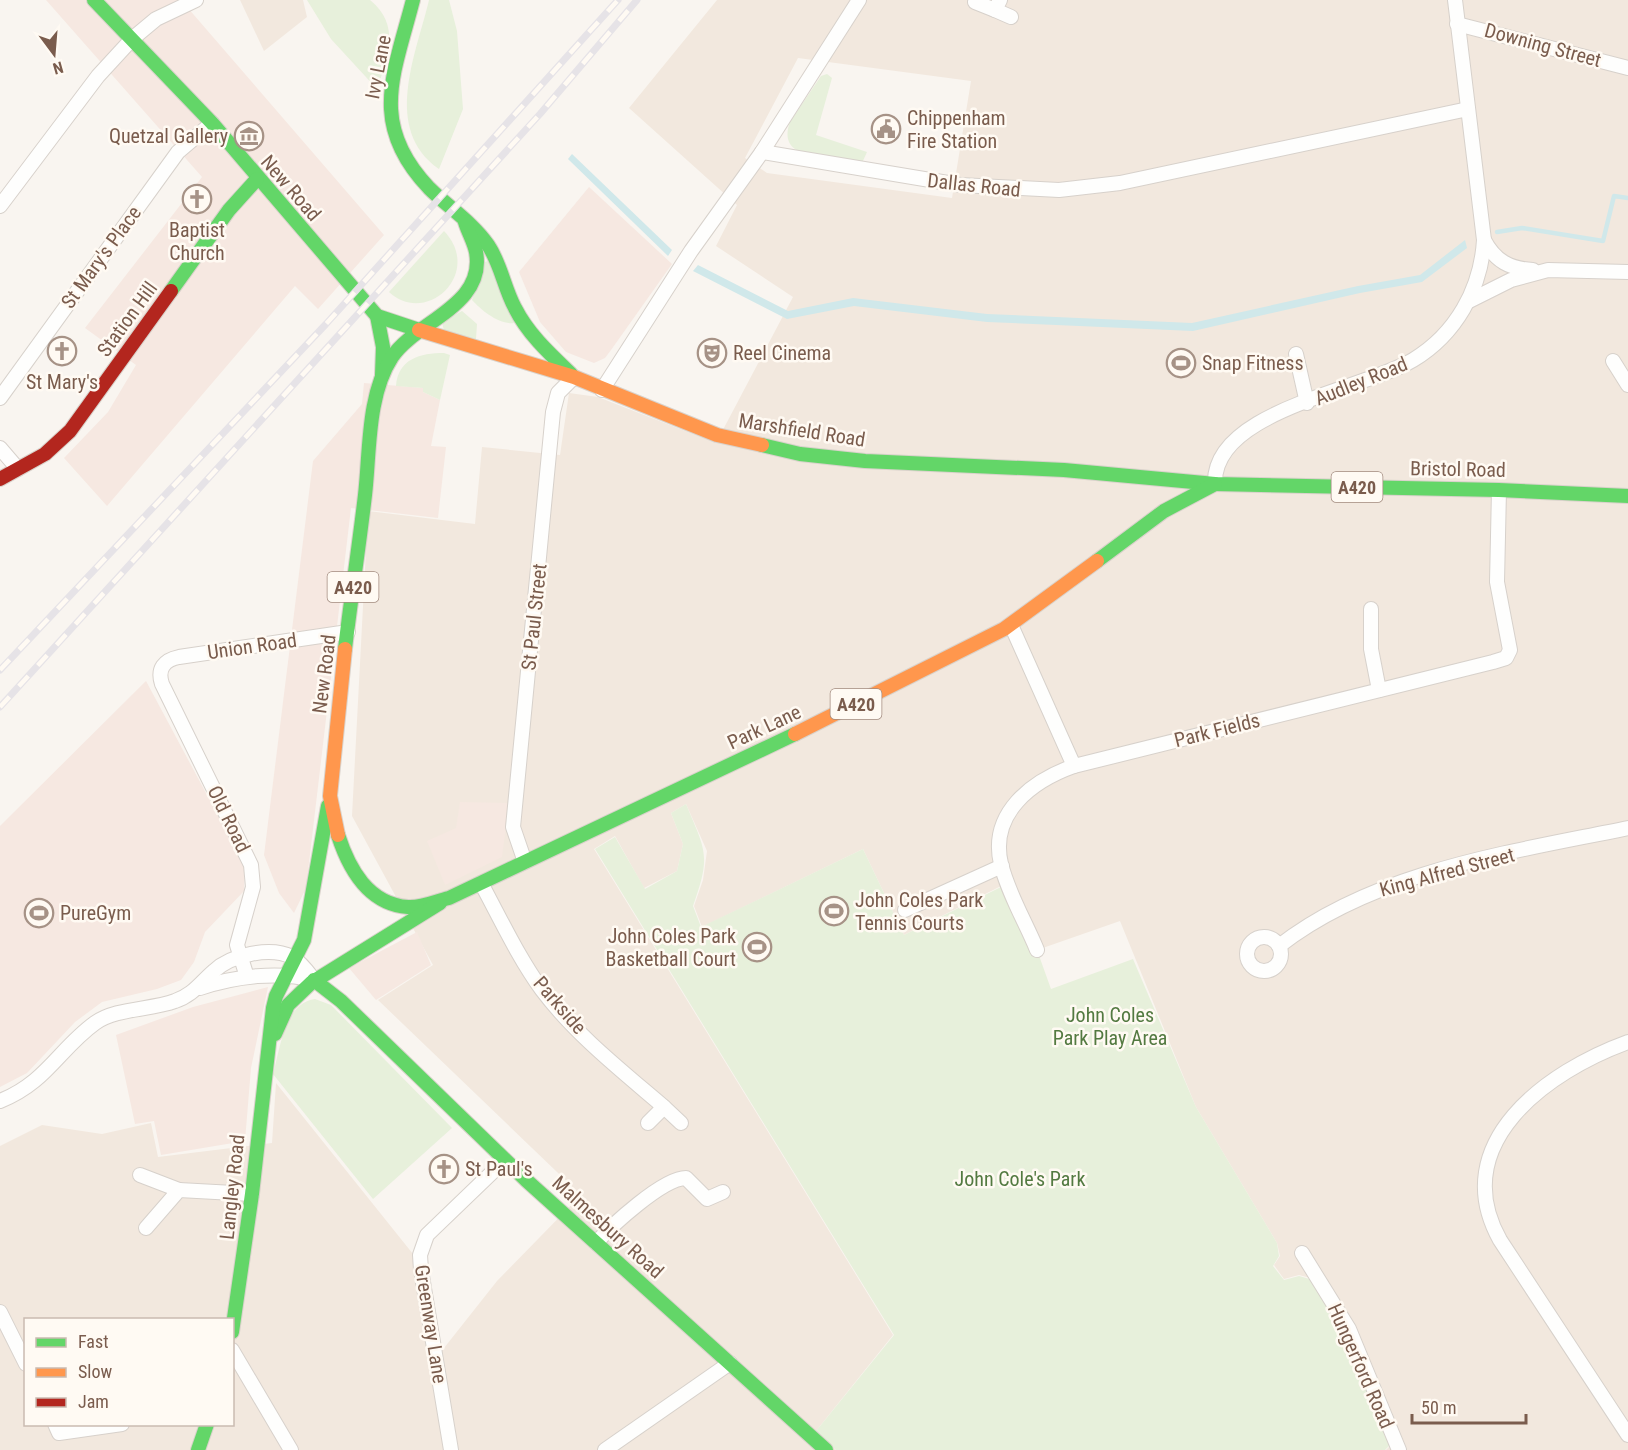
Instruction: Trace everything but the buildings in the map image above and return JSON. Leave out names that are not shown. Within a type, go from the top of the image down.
[{"type":"main road","name":"New Road","points":[[94,0],[212,123],[377,316],[383,347],[381,379],[348,632],[330,796],[306,931],[285,977]]},
{"type":"main road","name":"Ivy Lane","points":[[413,0],[392,90],[390,128],[395,146],[408,167],[465,222],[482,235],[490,247],[514,308],[526,328],[544,350],[573,377]]},
{"type":"main road","name":"Station Hill","points":[[0,479],[55,446],[70,431],[229,210],[257,178]]},
{"type":"main road","name":"Ivy Lane","points":[[419,330],[460,302],[474,282],[479,266],[478,252],[465,222]]},
{"type":"main road","name":"Marshfield Road","points":[[377,316],[573,377],[700,430],[742,442],[800,454],[865,461],[1032,467],[1215,484]]},
{"type":"main road","name":"New Road","points":[[381,379],[393,356],[419,330]]},
{"type":"main road","name":"A420","points":[[1134,476],[1149,484],[1157,496],[1157,509],[1147,523]]},
{"type":"main road","name":"Park Lane","points":[[314,980],[449,898],[810,727],[1011,625],[1180,500],[1215,484]]},
{"type":"main road","name":"Bristol Road","points":[[1215,484],[1628,495]]},
{"type":"main road","name":"New Road","points":[[330,796],[336,829],[347,856],[360,882],[370,894],[380,901],[406,907],[449,898]]},
{"type":"main road","name":"Langley Road","points":[[234,1318],[252,1194],[273,1008],[285,977]]},
{"type":"main road","name":"Langley Road","points":[[270,1046],[288,1005],[314,980]]},
{"type":"main road","name":"Malmesbury Road","points":[[314,980],[340,1001],[596,1243],[826,1450]]},
{"type":"main road","points":[[198,1450],[207,1426]]},
{"type":"street","points":[[0,206],[98,76],[132,39],[156,19],[196,0]]},
{"type":"street","points":[[602,390],[691,251],[762,152],[859,0]]},
{"type":"street","name":"Audley Road","points":[[1215,484],[1216,464],[1235,438],[1262,420],[1381,375],[1413,360],[1450,328],[1469,301],[1480,273],[1484,240],[1455,0]]},
{"type":"street","points":[[975,2],[997,5],[1011,17]]},
{"type":"street","name":"Downing Street","points":[[1457,24],[1628,68]]},
{"type":"street","name":"Dallas Road","points":[[762,152],[960,185],[1059,190],[1120,183],[1468,109]]},
{"type":"street","name":"St Mary's Place","points":[[0,398],[178,152],[212,123]]},
{"type":"street","points":[[1484,240],[1495,256],[1508,266],[1548,270],[1628,272]]},
{"type":"street","points":[[1469,301],[1511,280],[1548,270]]},
{"type":"street","points":[[1296,354],[1307,403]]},
{"type":"street","points":[[1612,361],[1628,385]]},
{"type":"street","name":"St Paul Street","points":[[525,862],[513,827],[553,412],[558,393],[573,377]]},
{"type":"street","points":[[0,448],[18,469]]},
{"type":"street","name":"Park Fields","points":[[1002,866],[999,851],[1002,833],[1015,805],[1039,781],[1074,766],[1494,662],[1509,655],[1510,645],[1497,582],[1499,490]]},
{"type":"street","points":[[1371,609],[1371,648],[1379,690]]},
{"type":"street","points":[[1011,625],[1074,766]]},
{"type":"street","name":"Union Road","points":[[161,669],[166,662],[179,657],[348,632]]},
{"type":"street","name":"Old Road","points":[[161,669],[162,684],[251,865],[252,887],[238,935],[240,957],[247,977]]},
{"type":"street","name":"King Alfred Street","points":[[1279,946],[1311,922],[1337,907],[1400,882],[1628,828]]},
{"type":"street","points":[[905,910],[1002,866],[1037,950]]},
{"type":"street","name":"Parkside","points":[[481,883],[529,969],[550,1000],[613,1063],[681,1123]]},
{"type":"street","points":[[200,988],[215,969],[240,957],[280,953],[295,959],[314,980]]},
{"type":"street","points":[[0,1101],[38,1080],[98,1021],[168,1004],[200,988],[228,979],[285,977],[314,980]]},
{"type":"street","points":[[1628,1042],[1566,1072],[1520,1109],[1494,1143],[1486,1166],[1485,1188],[1488,1212],[1500,1240],[1628,1435]]},
{"type":"street","points":[[648,1124],[664,1107]]},
{"type":"street","name":"Greenway Lane","points":[[451,1450],[421,1270],[421,1248],[427,1235],[506,1160]]},
{"type":"street","points":[[140,1175],[179,1190],[252,1194]]},
{"type":"street","points":[[596,1243],[615,1222],[673,1180],[686,1178],[706,1199],[723,1192]]},
{"type":"street","points":[[146,1228],[179,1190]]},
{"type":"street","name":"Hungerford Road","points":[[1302,1253],[1349,1329],[1399,1450]]},
{"type":"street","points":[[0,1312],[24,1360]]},
{"type":"street","points":[[234,1353],[291,1450]]},
{"type":"street","points":[[605,1450],[730,1363]]},
{"type":"street","points":[[56,1426],[59,1433],[114,1426]]},
{"type":"shaded area","points":[[46,0],[181,0],[384,235],[318,309],[295,286],[107,506],[64,458],[108,412],[136,365],[85,328],[202,177]]},
{"type":"shaded area","points":[[240,0],[303,0],[307,17],[264,51]]},
{"type":"shaded area","points":[[717,0],[1628,0],[1628,1450],[1386,1450],[1394,1442],[1314,1279],[1299,1275],[1284,1279],[1274,1265],[1280,1256],[1277,1243],[1196,1107],[1120,921],[1037,950],[1003,885],[904,935],[863,849],[702,927],[694,906],[703,880],[707,851],[686,804],[671,813],[683,844],[677,871],[644,888],[615,836],[594,849],[893,1335],[816,1431],[836,1450],[0,1450],[0,1146],[42,1125],[102,1134],[151,1123],[158,1157],[272,1143],[276,1083],[413,1254],[429,1367],[497,1281],[581,1195],[378,1000],[433,965],[352,816],[368,511],[475,524],[482,447],[560,455],[569,393],[598,397],[716,443],[793,297],[716,246],[737,205],[629,108]],"holes":[[[798,58],[971,81],[952,198],[767,173],[745,158]]]},
{"type":"shaded area","points":[[589,187],[672,264],[605,358],[594,363],[566,352],[540,322],[519,272]]},
{"type":"shaded area","points":[[364,383],[423,388],[423,392],[440,400],[431,446],[446,447],[438,518],[351,508],[306,888],[294,913],[279,893],[264,855],[313,461],[362,404]]},
{"type":"shaded area","points":[[146,681],[245,866],[244,891],[205,932],[194,962],[181,980],[157,989],[102,1002],[75,1022],[27,1073],[0,1087],[0,826]]},
{"type":"shaded area","points":[[460,802],[509,803],[502,857],[445,885],[427,841],[456,828]]},
{"type":"shaded area","points":[[417,932],[431,965],[376,1000],[349,968]]},
{"type":"shaded area","points":[[268,987],[251,1068],[245,1141],[161,1155],[154,1121],[135,1124],[116,1035],[193,1007]]},
{"type":"green space","points":[[307,0],[370,0],[380,10],[386,20],[389,42],[385,65],[377,89],[331,39]]},
{"type":"green space","points":[[429,0],[449,0],[457,31],[463,109],[439,169],[422,153],[412,133],[407,112],[411,67]]},
{"type":"green space","points":[[827,74],[832,78],[816,135],[867,152],[862,163],[801,152],[796,150],[788,140],[790,122],[821,76]]},
{"type":"green space","points":[[444,231],[455,247],[457,263],[454,278],[445,290],[433,299],[419,303],[404,301],[389,292]]},
{"type":"green space","points":[[488,261],[514,323],[496,319],[472,300],[485,262]]},
{"type":"green space","points":[[462,311],[477,324],[476,339],[444,331],[442,322]]},
{"type":"green space","points":[[427,354],[450,355],[440,400],[423,392],[423,388],[396,386],[401,369],[412,359]]},
{"type":"green space","name":"John Cole's Park","points":[[686,804],[704,854],[702,875],[693,906],[701,927],[863,849],[904,935],[1003,886],[1037,950],[1051,989],[1133,959],[1196,1107],[1277,1243],[1279,1256],[1273,1266],[1284,1280],[1299,1276],[1313,1280],[1393,1442],[1385,1450],[836,1450],[816,1431],[894,1335],[595,849],[615,837],[645,889],[677,871],[683,844],[671,813]]},
{"type":"green space","points":[[315,999],[331,1005],[452,1128],[373,1199],[273,1074],[281,1041],[290,1018],[305,1002]]},
{"type":"water","points":[[572,154],[672,250],[668,256],[568,159]]},
{"type":"water","points":[[1465,240],[1467,248],[1422,282],[1360,293],[1193,331],[987,322],[854,306],[787,319],[693,271],[698,265],[788,311],[853,298],[987,314],[1192,323],[1358,286],[1420,275]]},
{"type":"waterway","points":[[1497,232],[1522,228],[1603,241],[1614,196],[1628,198]]},
{"type":"railway","points":[[0,670],[326,324],[618,0]]},
{"type":"railway","points":[[0,707],[540,114],[637,0]]},
{"type":"traffic: fast","points":[[94,0],[212,123],[377,316],[383,347],[382,375]]},
{"type":"traffic: fast","points":[[413,0],[399,52],[391,98],[392,120],[398,142],[410,165],[429,188],[467,222],[488,245],[520,317],[540,343],[571,374]]},
{"type":"traffic: fast","points":[[171,291],[229,210],[257,179]]},
{"type":"traffic: fast","points":[[345,649],[365,495],[371,424],[378,389],[392,357],[403,344],[447,311],[470,286],[476,271],[476,252],[465,222]]},
{"type":"traffic: fast","points":[[377,316],[419,330]]},
{"type":"traffic: fast","points":[[762,445],[800,454],[865,461],[1064,470],[1215,484],[1499,490],[1628,496]]},
{"type":"traffic: fast","points":[[1097,561],[1164,511],[1215,484]]},
{"type":"traffic: fast","points":[[338,835],[354,872],[371,892],[394,904],[408,907],[424,905],[449,898],[795,734]]},
{"type":"traffic: fast","points":[[234,1318],[252,1194],[273,1008],[276,996],[304,940],[328,806]]},
{"type":"traffic: fast","points":[[275,1034],[288,1005],[311,983],[440,903]]},
{"type":"traffic: fast","points":[[314,980],[341,1001],[526,1180],[826,1450]]},
{"type":"traffic: fast","points":[[198,1450],[206,1426]]},
{"type":"traffic: slow","points":[[419,330],[574,377],[717,435],[762,445]]},
{"type":"traffic: slow","points":[[795,734],[1004,629],[1097,561]]},
{"type":"traffic: slow","points":[[338,835],[330,796],[345,649]]},
{"type":"traffic: jam","points":[[0,479],[45,454],[70,431],[171,291]]},
{"type":"place","name":"Chippenham Fire Station","points":[[886,129]]},
{"type":"place","name":"Quetzal Gallery","points":[[249,136]]},
{"type":"place","name":"Baptist Church","points":[[197,199]]},
{"type":"place","name":"St Mary's","points":[[62,351]]},
{"type":"place","name":"Reel Cinema","points":[[712,353]]},
{"type":"place","name":"Snap Fitness","points":[[1181,363]]},
{"type":"place","name":"John Coles Park Tennis Courts","points":[[834,911]]},
{"type":"place","name":"PureGym","points":[[39,913]]},
{"type":"place","name":"John Coles Park Basketball Court","points":[[757,947]]},
{"type":"place","name":"St Paul's","points":[[444,1169]]},
{"type":"park label","name":"John Coles Park Play Area","points":[[1110,1026]]}]
